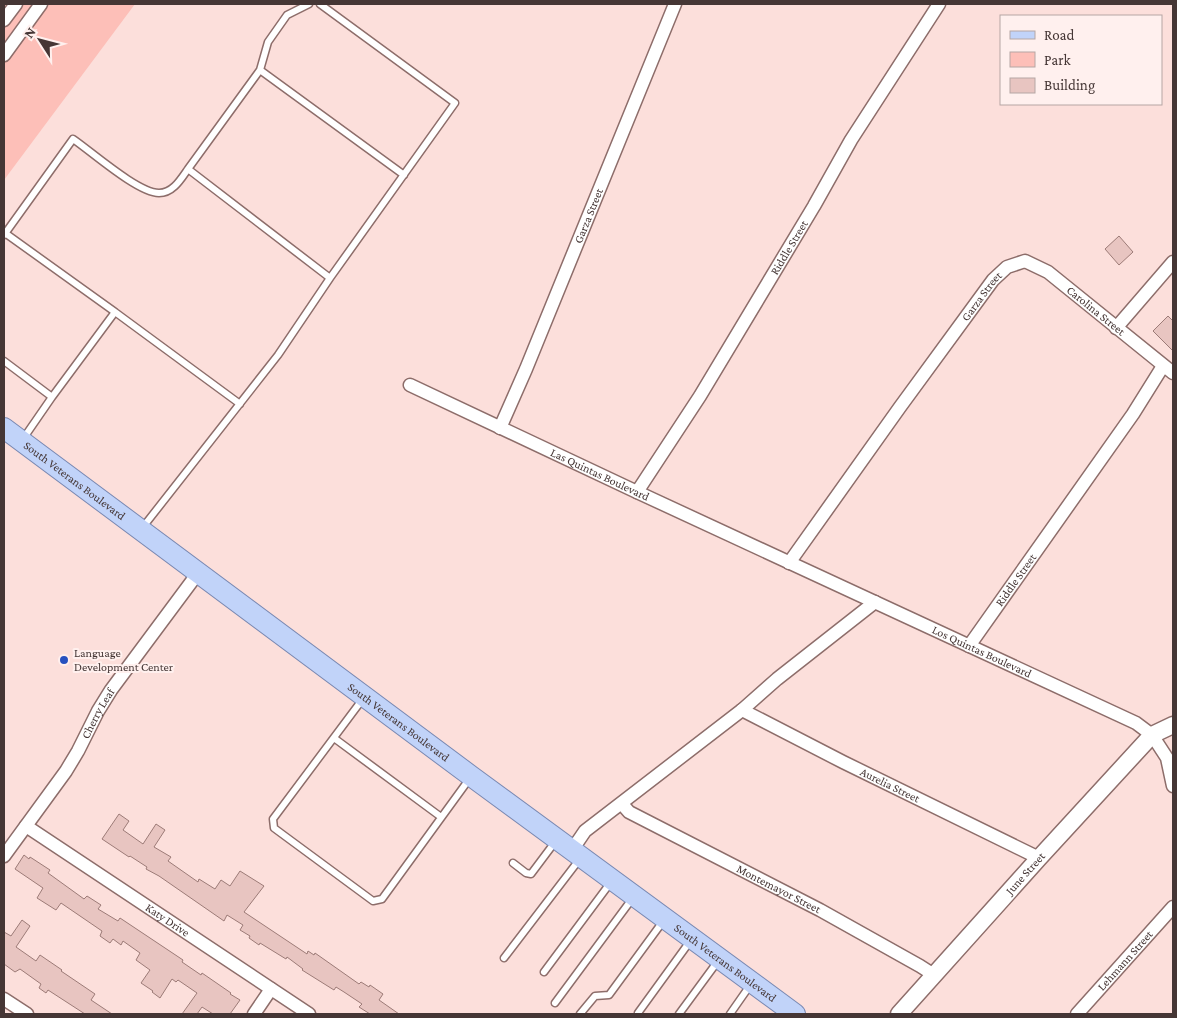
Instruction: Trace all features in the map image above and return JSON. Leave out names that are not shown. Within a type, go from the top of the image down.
[{"type":"main road","name":"South Veterans Boulevard","points":[[4,428],[795,1014]]},
{"type":"street","points":[[4,20],[16,4]]},
{"type":"street","points":[[4,55],[9,37],[41,4]]},
{"type":"street","name":"Garza Street","points":[[500,428],[526,370],[675,4]]},
{"type":"street","name":"Riddle Street","points":[[637,492],[700,396],[814,206],[851,140],[939,4]]},
{"type":"street","name":"Garza Street","points":[[790,563],[900,407],[993,280],[1007,266],[1024,261]]},
{"type":"street","name":"Carolina Street","points":[[1024,261],[1048,272],[1168,369]]},
{"type":"street","points":[[1116,328],[1173,262]]},
{"type":"street","name":"Riddle Street","points":[[969,646],[1133,414],[1168,369]]},
{"type":"street","name":"Las Quintas Boulevard","points":[[410,385],[790,563]]},
{"type":"street","name":"Los Quintas Boulevard","points":[[790,563],[1136,723],[1152,735]]},
{"type":"street","name":"Cherry Leaf","points":[[4,856],[78,751],[111,690],[198,573]]},
{"type":"street","points":[[570,849],[585,831],[607,813],[622,804],[742,710],[777,679],[875,602]]},
{"type":"street","name":"Aurelia Street","points":[[742,710],[1039,858]]},
{"type":"street","points":[[1173,725],[1152,735],[1167,758],[1173,786]]},
{"type":"street","name":"June Street","points":[[900,1014],[1152,735]]},
{"type":"street","name":"Montemayor Street","points":[[622,804],[629,812],[820,910],[934,975]]},
{"type":"street","name":"Katy Drive","points":[[26,826],[309,1014]]},
{"type":"street","name":"Lehmann Street","points":[[1077,1014],[1173,907]]},
{"type":"street","points":[[254,1014],[271,989]]},
{"type":"street","points":[[4,999],[27,1014]]},
{"type":"lane","points":[[240,404],[115,312],[4,234],[73,139],[142,189],[160,193],[176,186],[260,70],[268,42],[287,15],[309,4]]},
{"type":"lane","points":[[141,530],[278,355],[330,278],[455,103],[320,4]]},
{"type":"lane","points":[[260,70],[404,175]]},
{"type":"lane","points":[[188,169],[330,278]]},
{"type":"lane","points":[[22,441],[115,312]]},
{"type":"lane","points":[[4,361],[52,398]]},
{"type":"lane","points":[[365,696],[273,818],[274,828],[373,901],[382,898],[472,776]]},
{"type":"lane","points":[[334,738],[442,818]]},
{"type":"lane","points":[[513,863],[526,873],[531,874],[570,849]]},
{"type":"lane","points":[[504,958],[570,849]]},
{"type":"lane","points":[[544,972],[613,880]]},
{"type":"lane","points":[[555,1003],[634,896]]},
{"type":"lane","points":[[580,1014],[595,996],[609,995],[665,919]]},
{"type":"lane","points":[[638,1013],[692,939]]},
{"type":"lane","points":[[679,1014],[719,959]]},
{"type":"lane","points":[[730,1014],[751,983]]},
{"type":"green space","points":[[4,4],[135,4],[4,180]]},
{"type":"building","points":[[1119,236],[1133,252],[1119,265],[1105,249]]},
{"type":"building","points":[[1168,316],[1173,321],[1173,351],[1153,331]]},
{"type":"building","points":[[119,814],[129,821],[123,830],[143,844],[156,824],[165,830],[154,847],[171,857],[168,861],[198,882],[199,879],[215,889],[221,880],[230,886],[240,871],[264,886],[244,912],[307,954],[308,951],[314,955],[315,953],[359,984],[361,982],[369,987],[370,985],[383,994],[379,1000],[399,1014],[370,1014],[359,1007],[362,1004],[344,992],[336,987],[334,990],[302,970],[287,957],[286,959],[249,938],[250,936],[240,930],[243,925],[227,915],[224,921],[146,869],[147,867],[102,839]]},
{"type":"building","points":[[24,855],[50,870],[48,873],[84,899],[87,896],[101,905],[98,909],[118,921],[120,918],[183,960],[182,962],[201,975],[202,973],[231,993],[240,1000],[230,1014],[213,1014],[202,1007],[197,1014],[182,1014],[197,993],[178,980],[176,982],[172,979],[160,998],[152,992],[141,983],[150,970],[136,960],[140,953],[123,941],[121,945],[113,939],[110,943],[100,936],[102,931],[61,903],[56,910],[37,898],[43,888],[15,869]]},
{"type":"building","points":[[22,920],[30,926],[16,947],[36,961],[40,955],[62,970],[95,994],[91,1000],[112,1014],[85,1014],[48,990],[46,993],[39,988],[41,984],[20,969],[15,972],[4,964],[4,932],[11,936]]},
{"type":"place","name":"Language Development Center","points":[[64,660]]}]
